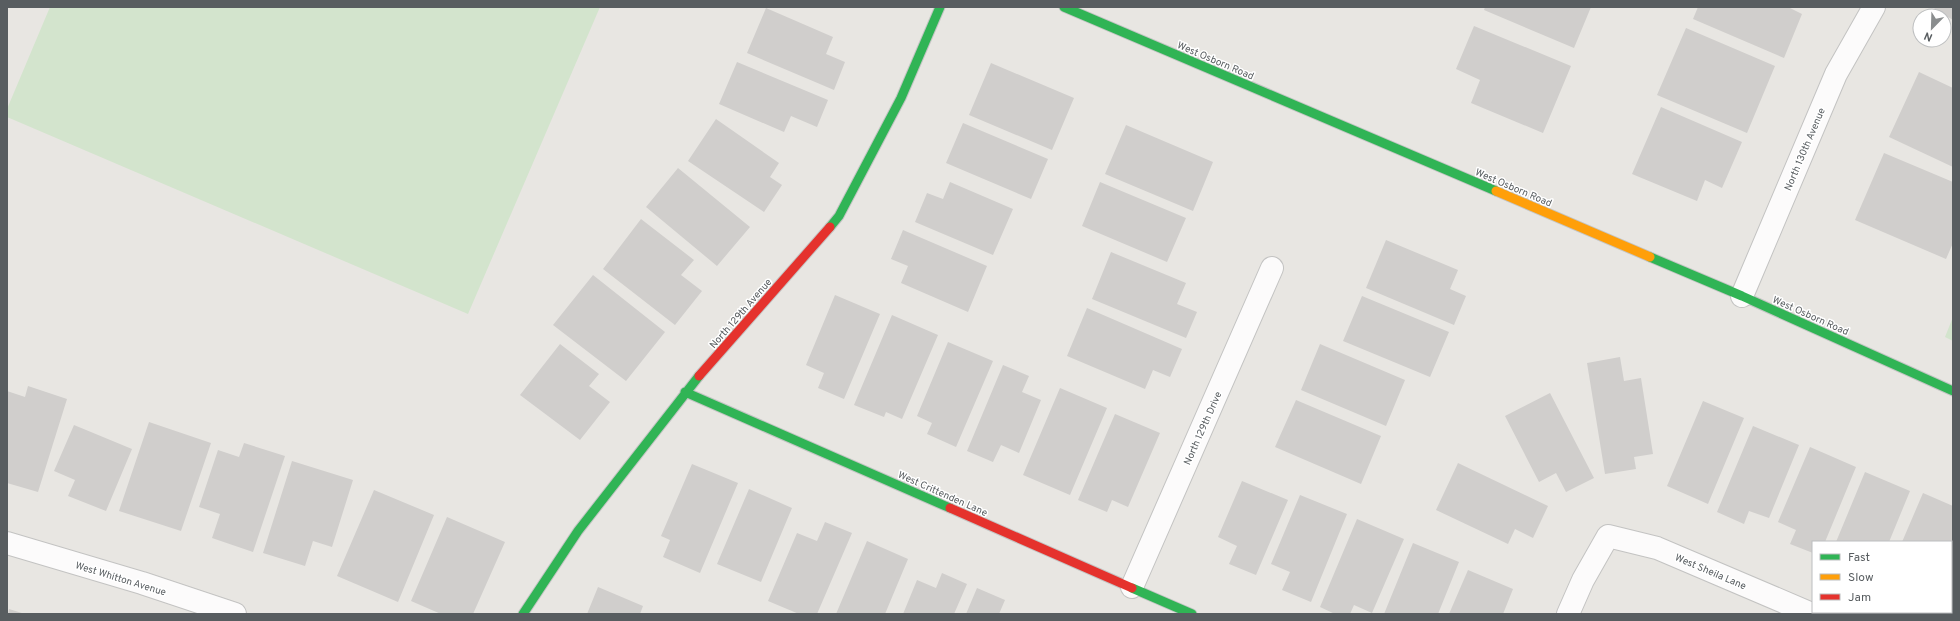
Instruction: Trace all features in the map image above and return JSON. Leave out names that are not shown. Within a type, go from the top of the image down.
[{"type":"street","name":"North 129th Avenue","points":[[523,614],[578,531],[685,392],[839,216],[901,98],[940,7]]},
{"type":"street","name":"West Osborn Road","points":[[1064,7],[1742,296],[1953,391]]},
{"type":"street","name":"North 130th Avenue","points":[[1742,296],[1836,74],[1874,7]]},
{"type":"street","name":"North 129th Drive","points":[[1132,587],[1272,268]]},
{"type":"street","name":"West Crittenden Lane","points":[[685,392],[1192,614]]},
{"type":"street","name":"West Sheila Lane","points":[[1568,614],[1583,580],[1608,536],[1657,548],[1812,614]]},
{"type":"street","name":"West Whitton Avenue","points":[[7,543],[142,583],[235,614]]},
{"type":"green space","points":[[50,7],[600,7],[468,314],[7,117],[7,109]]},
{"type":"green space","points":[[1953,317],[1953,341],[1945,337]]},
{"type":"building","points":[[1485,7],[1591,7],[1574,48],[1484,10]]},
{"type":"building","points":[[1698,7],[1788,7],[1802,14],[1784,58],[1693,19]]},
{"type":"building","points":[[1932,7],[1953,7],[1953,20],[1952,8]]},
{"type":"building","points":[[766,8],[833,37],[826,54],[845,62],[834,90],[747,53]]},
{"type":"building","points":[[1474,26],[1571,66],[1543,133],[1471,103],[1480,80],[1456,69]]},
{"type":"building","points":[[1686,28],[1775,66],[1747,133],[1657,95]]},
{"type":"building","points":[[737,62],[828,100],[817,127],[791,116],[784,132],[719,104]]},
{"type":"building","points":[[991,63],[1074,98],[1052,150],[969,115]]},
{"type":"building","points":[[1919,72],[1953,88],[1953,167],[1889,137]]},
{"type":"building","points":[[1661,107],[1742,142],[1722,188],[1705,180],[1697,201],[1632,174]]},
{"type":"building","points":[[716,119],[779,163],[770,177],[782,185],[764,212],[688,161]]},
{"type":"building","points":[[963,123],[1048,159],[1031,199],[946,163]]},
{"type":"building","points":[[1126,125],[1213,162],[1193,211],[1105,174]]},
{"type":"building","points":[[1884,153],[1953,182],[1953,243],[1946,259],[1855,220]]},
{"type":"building","points":[[678,168],[750,227],[717,266],[646,207]]},
{"type":"building","points":[[950,182],[1013,209],[993,255],[915,222],[927,193],[943,199]]},
{"type":"building","points":[[1100,182],[1186,218],[1167,262],[1082,226]]},
{"type":"building","points":[[641,219],[694,260],[681,275],[702,291],[675,325],[603,269]]},
{"type":"building","points":[[903,230],[987,266],[968,312],[901,283],[908,266],[891,259]]},
{"type":"building","points":[[1386,240],[1458,270],[1450,289],[1466,296],[1454,325],[1366,288]]},
{"type":"building","points":[[1111,252],[1186,283],[1177,304],[1197,312],[1186,338],[1092,299]]},
{"type":"building","points":[[593,275],[665,332],[626,381],[553,325]]},
{"type":"building","points":[[835,295],[880,314],[844,399],[818,388],[824,373],[806,365]]},
{"type":"building","points":[[1362,296],[1449,332],[1430,377],[1343,341]]},
{"type":"building","points":[[1087,308],[1182,349],[1170,377],[1153,370],[1145,389],[1067,356]]},
{"type":"building","points":[[892,315],[938,335],[902,419],[886,412],[884,417],[854,405]]},
{"type":"building","points":[[948,342],[993,361],[956,447],[927,434],[932,423],[917,416]]},
{"type":"building","points":[[560,344],[599,374],[589,386],[610,402],[580,440],[520,395]]},
{"type":"building","points":[[1320,344],[1405,380],[1386,426],[1301,390]]},
{"type":"building","points":[[1620,357],[1624,381],[1641,378],[1653,454],[1634,457],[1636,469],[1605,474],[1587,363]]},
{"type":"building","points":[[1003,365],[1029,376],[1022,392],[1041,400],[1019,453],[1001,445],[993,462],[967,451]]},
{"type":"building","points":[[28,386],[67,399],[38,492],[7,483],[7,391],[25,397]]},
{"type":"building","points":[[1060,388],[1107,408],[1070,495],[1023,475]]},
{"type":"building","points":[[1550,393],[1594,478],[1566,492],[1556,473],[1539,482],[1505,416]]},
{"type":"building","points":[[1296,400],[1381,436],[1361,484],[1275,447]]},
{"type":"building","points":[[1703,401],[1744,418],[1708,504],[1667,486]]},
{"type":"building","points":[[1115,414],[1160,433],[1128,507],[1112,500],[1107,512],[1078,500]]},
{"type":"building","points":[[149,422],[211,443],[181,531],[119,511]]},
{"type":"building","points":[[74,425],[132,449],[106,511],[68,496],[75,480],[54,471]]},
{"type":"building","points":[[1753,426],[1799,445],[1769,518],[1749,511],[1744,524],[1717,512]]},
{"type":"building","points":[[244,443],[285,456],[253,552],[212,538],[220,514],[199,507],[218,450],[239,457]]},
{"type":"building","points":[[1810,447],[1856,467],[1825,541],[1812,541],[1812,553],[1790,544],[1796,530],[1778,522]]},
{"type":"building","points":[[292,461],[353,480],[332,547],[313,541],[305,566],[263,553]]},
{"type":"building","points":[[1458,463],[1548,506],[1533,538],[1515,529],[1508,544],[1436,510]]},
{"type":"building","points":[[692,464],[738,483],[700,573],[663,557],[670,540],[661,536]]},
{"type":"building","points":[[1865,472],[1910,491],[1889,541],[1836,541]]},
{"type":"building","points":[[1242,481],[1288,500],[1256,575],[1229,564],[1237,546],[1218,537]]},
{"type":"building","points":[[749,489],[792,508],[761,582],[717,564]]},
{"type":"building","points":[[374,490],[434,515],[398,602],[337,576]]},
{"type":"building","points":[[1923,493],[1953,506],[1952,548],[1952,541],[1902,541]]},
{"type":"building","points":[[1300,495],[1347,514],[1311,602],[1282,590],[1290,572],[1271,564]]},
{"type":"building","points":[[447,517],[505,542],[473,614],[441,614],[411,601]]},
{"type":"building","points":[[1357,519],[1404,539],[1372,613],[1354,605],[1350,614],[1335,614],[1320,607]]},
{"type":"building","points":[[825,522],[852,533],[817,614],[799,614],[768,601],[797,533],[817,541]]},
{"type":"building","points":[[867,541],[908,559],[885,614],[836,614]]},
{"type":"building","points":[[1413,543],[1459,562],[1438,614],[1384,614]]},
{"type":"building","points":[[1468,570],[1513,589],[1503,614],[1449,614]]},
{"type":"building","points":[[942,573],[967,584],[954,614],[903,614],[917,580],[936,588]]},
{"type":"building","points":[[598,587],[643,606],[640,614],[587,614]]},
{"type":"building","points":[[977,588],[1005,600],[999,614],[966,614]]},
{"type":"building","points":[[9,609],[25,614],[8,614]]},
{"type":"traffic: fast","points":[[830,227],[839,216],[901,98],[940,7]]},
{"type":"traffic: fast","points":[[1064,7],[1496,191]]},
{"type":"traffic: fast","points":[[1650,257],[1742,296],[1953,391]]},
{"type":"traffic: fast","points":[[523,614],[578,531],[699,376]]},
{"type":"traffic: fast","points":[[685,392],[950,508]]},
{"type":"traffic: fast","points":[[1132,588],[1192,614]]},
{"type":"traffic: slow","points":[[1496,191],[1650,257]]},
{"type":"traffic: jam","points":[[699,376],[830,227]]},
{"type":"traffic: jam","points":[[950,508],[1132,588]]}]
